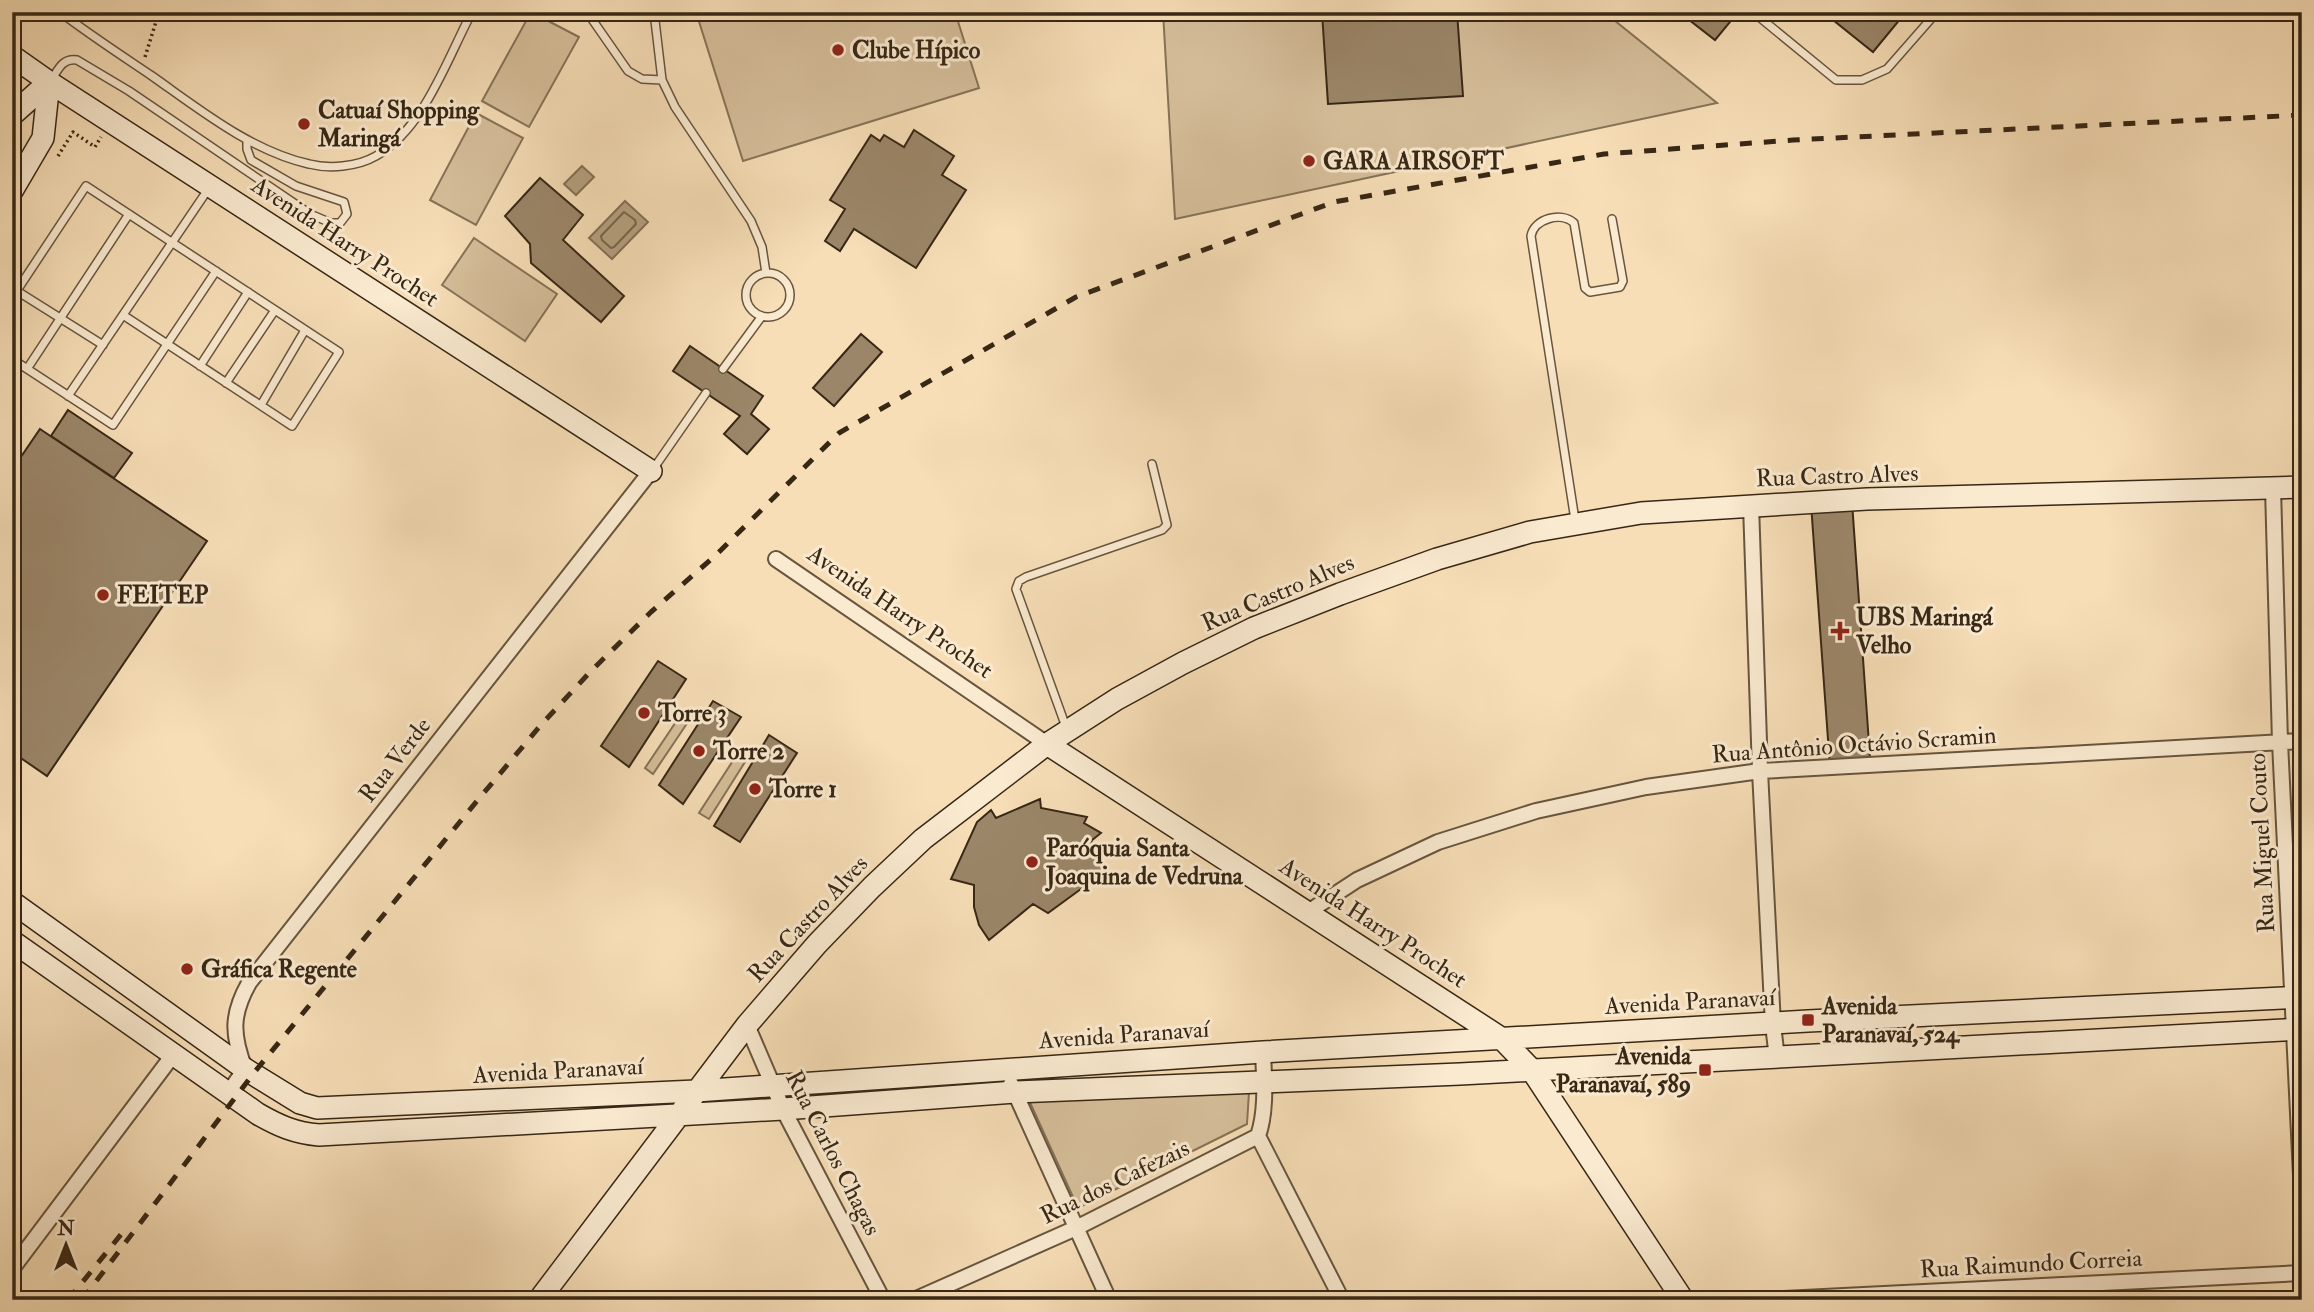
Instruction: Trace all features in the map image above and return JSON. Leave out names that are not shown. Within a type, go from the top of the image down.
[{"type":"main road","name":"Avenida Harry Prochet","points":[[12,56],[651,471]]},
{"type":"main road","points":[[12,115],[49,82]]},
{"type":"main road","points":[[12,191],[43,138],[49,82]]},
{"type":"main road","name":"Rua Castro Alves","points":[[539,1300],[747,1025],[817,944],[923,839],[1047,744],[1117,699],[1254,628],[1437,559],[1530,532],[1641,513],[1867,499],[2302,487]]},
{"type":"main road","name":"Avenida Harry Prochet","points":[[1047,744],[1501,1038],[1531,1069],[1683,1300]]},
{"type":"main road","name":"Avenida Paranavaí","points":[[12,902],[245,1069],[300,1103],[317,1108],[695,1091],[1501,1038],[2297,997]]},
{"type":"main road","name":"Avenida Paranavaí","points":[[12,941],[258,1114],[284,1129],[319,1135],[783,1110],[1015,1093],[1460,1074],[2298,1029]]},
{"type":"street","name":"Rua Verde","points":[[245,1069],[234,1038],[235,1014],[249,983],[651,471]]},
{"type":"street","name":"Rua Miguel Couto","points":[[2273,488],[2280,742],[2297,997],[2302,1196]]},
{"type":"street","points":[[1751,505],[1760,771],[1777,1058]]},
{"type":"street","name":"Avenida Harry Prochet","points":[[776,559],[1047,744]]},
{"type":"street","name":"Rua Antônio Octávio Scramin","points":[[1308,912],[1357,880],[1438,842],[1536,811],[1646,787],[1760,771],[2302,741]]},
{"type":"street","name":"Rua Carlos Chagas","points":[[747,1025],[783,1110],[883,1300]]},
{"type":"street","points":[[1263,1052],[1265,1081],[1262,1124],[1258,1136],[1342,1300]]},
{"type":"street","points":[[12,1269],[173,1055]]},
{"type":"street","points":[[229,1092],[245,1069]]},
{"type":"street","points":[[1004,1069],[1109,1300]]},
{"type":"street","name":"Rua dos Cafezais","points":[[914,1300],[1076,1228],[1258,1136]]},
{"type":"street","name":"Rua Raimundo Correia","points":[[1763,1300],[2302,1273]]},
{"type":"lane","points":[[60,12],[247,140],[310,165],[346,166],[376,156],[405,132],[423,111],[472,12]]},
{"type":"lane","points":[[587,12],[628,71],[642,79],[662,79]]},
{"type":"lane","points":[[654,12],[662,79],[675,107],[751,221],[762,247],[766,273]]},
{"type":"lane","points":[[1753,12],[1836,80],[1862,80],[1887,69],[1937,12]]},
{"type":"lane","points":[[49,82],[64,62],[77,60],[129,90],[310,214],[331,223],[340,223],[347,214],[344,202],[296,186],[251,160],[247,140]]},
{"type":"lane","points":[[103,345],[60,317],[15,294],[86,186],[339,352],[292,426],[123,316]]},
{"type":"lane","points":[[68,396],[210,186]]},
{"type":"lane","points":[[27,369],[130,214]]},
{"type":"lane","points":[[1576,524],[1531,236],[1533,227],[1539,222],[1563,217],[1570,219],[1574,223],[1585,288],[1590,292],[1620,287],[1623,281],[1612,219]]},
{"type":"lane","points":[[12,359],[113,425],[216,271]]},
{"type":"lane","points":[[775,274],[788,285],[789,301],[785,309],[778,314],[762,316],[754,312],[749,305],[747,288],[758,275],[775,274]]},
{"type":"lane","points":[[200,366],[248,292]]},
{"type":"lane","points":[[226,383],[275,310]]},
{"type":"lane","points":[[723,369],[762,316]]},
{"type":"lane","points":[[261,405],[305,330]]},
{"type":"lane","points":[[651,471],[706,393]]},
{"type":"lane","points":[[1067,731],[1016,589],[1019,581],[1026,577],[1162,530],[1167,525],[1152,464]]},
{"type":"path","points":[[54,162],[73,132],[95,146],[110,121]]},
{"type":"shaded area","points":[[531,12],[579,37],[529,127],[482,101]]},
{"type":"shaded area","name":"Clube Hípico","points":[[696,12],[955,12],[979,88],[743,161]]},
{"type":"shaded area","name":"GARA AIRSOFT","points":[[1163,12],[1604,12],[1717,103],[1175,219]]},
{"type":"shaded area","points":[[476,113],[523,138],[476,225],[430,200]]},
{"type":"shaded area","points":[[474,238],[557,294],[525,341],[442,285]]},
{"type":"shaded area","points":[[684,710],[692,716],[653,774],[645,768]]},
{"type":"shaded area","points":[[736,756],[745,762],[709,819],[699,813]]},
{"type":"shaded area","points":[[1249,1092],[1247,1124],[1078,1208],[1028,1098]]},
{"type":"water","points":[[582,166],[594,177],[576,195],[564,184]]},
{"type":"water","points":[[625,201],[648,222],[612,259],[589,238]]},
{"type":"building","points":[[1322,12],[1457,12],[1463,96],[1328,104]]},
{"type":"building","points":[[1694,12],[1718,12],[1730,22],[1715,40],[1688,19]]},
{"type":"building","points":[[1823,12],[1906,12],[1873,52]]},
{"type":"building","points":[[914,130],[954,156],[942,175],[966,190],[916,268],[854,229],[840,251],[825,241],[845,209],[830,200],[871,135],[880,141],[884,135],[904,147]]},
{"type":"building","points":[[540,178],[583,215],[563,240],[624,296],[601,322],[531,263],[530,244],[505,216]]},
{"type":"building","points":[[861,334],[882,352],[834,406],[813,388]]},
{"type":"building","points":[[690,346],[763,396],[751,414],[769,429],[747,454],[724,434],[740,416],[673,371]]},
{"type":"building","points":[[68,410],[132,453],[114,478],[51,436]]},
{"type":"building","points":[[40,429],[207,541],[47,776],[12,752],[12,470]]},
{"type":"building","name":"UBS Maringá Velho","points":[[1852,502],[1870,758],[1830,767],[1811,504]]},
{"type":"building","name":"Torre 3","points":[[658,661],[686,679],[629,767],[601,746]]},
{"type":"building","name":"Torre 2","points":[[713,701],[741,717],[683,804],[659,785]]},
{"type":"building","name":"Torre 1","points":[[769,735],[797,753],[740,842],[714,826]]},
{"type":"building","name":"Paróquia Santa Joaquina de Vedruna","points":[[1040,799],[1041,808],[1087,817],[1084,823],[1101,833],[1091,841],[1107,870],[1048,913],[1033,904],[989,940],[979,925],[974,907],[974,885],[951,879],[977,822],[991,810],[996,818]]},
{"type":"railway","points":[[82,1300],[253,1074],[477,801],[591,671],[651,612],[716,555],[839,433],[1076,297],[1334,202],[1604,154],[1793,140],[2302,115]]},
{"type":"railway","points":[[68,1300],[123,1232]]},
{"type":"place","name":"Clube Hípico","points":[[838,50]]},
{"type":"place","name":"Catuaí Shopping Maringá","points":[[304,124]]},
{"type":"place","name":"GARA AIRSOFT","points":[[1309,161]]},
{"type":"place","name":"FEITEP","points":[[103,595]]},
{"type":"place","name":"UBS Maringá Velho","points":[[1840,631]]},
{"type":"place","name":"Torre 3","points":[[644,713]]},
{"type":"place","name":"Torre 2","points":[[699,751]]},
{"type":"place","name":"Torre 1","points":[[755,789]]},
{"type":"place","name":"Paróquia Santa Joaquina de Vedruna","points":[[1032,862]]},
{"type":"place","name":"Gráfica Regente","points":[[187,969]]},
{"type":"place","name":"Avenida Paranavaí, 524","points":[[1808,1020]]},
{"type":"place","name":"Avenida Paranavaí, 589","points":[[1705,1070]]}]
